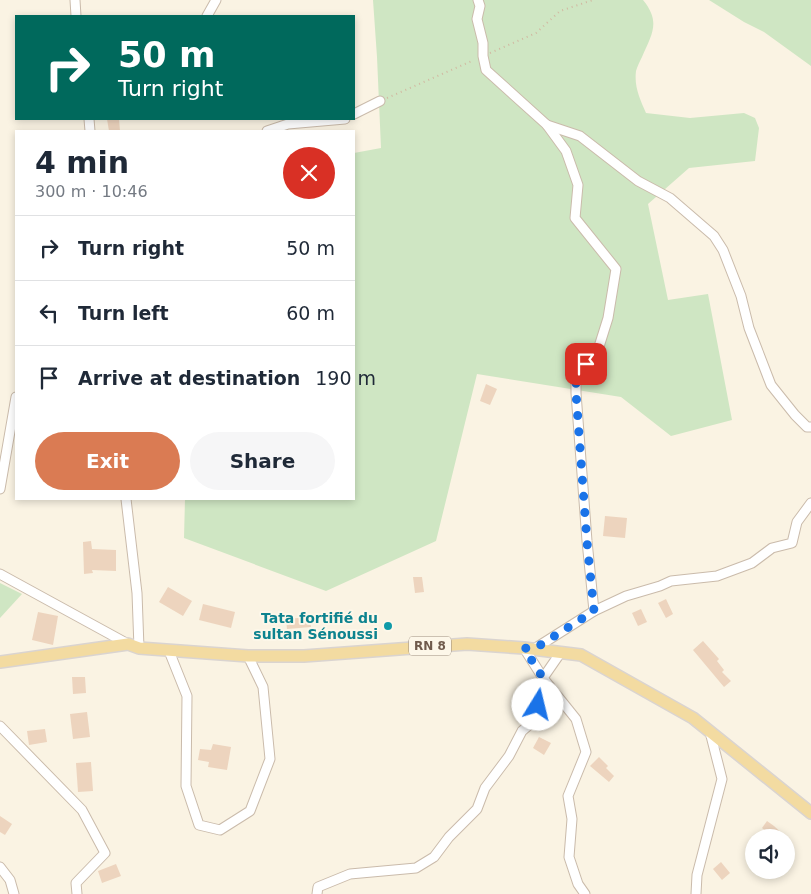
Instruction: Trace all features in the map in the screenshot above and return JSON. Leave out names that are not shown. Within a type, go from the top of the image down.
[{"type":"main road","name":"RN 8","points":[[0,662],[134,646],[169,651],[248,656],[304,656],[467,644],[529,648],[581,655],[693,718],[811,813]]},
{"type":"street","points":[[74,0],[76,15]]},
{"type":"street","points":[[208,15],[216,0]]},
{"type":"street","points":[[478,0],[480,6],[477,19],[483,43],[486,70],[547,124],[566,151],[578,185],[575,218],[616,269],[608,318],[597,353],[576,376],[587,542],[594,611]]},
{"type":"street","points":[[355,114],[380,101]]},
{"type":"street","points":[[270,130],[288,124],[334,120]]},
{"type":"street","points":[[547,124],[580,136],[638,181],[670,198],[714,236],[723,250],[742,296],[749,328],[772,385],[795,415],[807,427],[811,427]]},
{"type":"street","points":[[0,489],[15,402]]},
{"type":"street","points":[[0,574],[134,646],[137,593],[126,500]]},
{"type":"street","points":[[585,894],[578,884],[569,857],[572,819],[568,796],[586,752],[576,719],[543,678],[529,648],[594,611],[626,596],[671,581],[717,576],[752,563],[772,548],[792,543],[796,522],[811,503]]},
{"type":"street","points":[[169,651],[186,696],[186,786],[199,825],[220,830],[250,811],[270,759],[263,686],[248,656]]},
{"type":"street","points":[[317,894],[318,886],[350,874],[416,868],[434,856],[476,809],[485,788],[509,756],[522,731],[536,719],[543,678],[561,652]]},
{"type":"street","points":[[0,726],[82,810],[105,853],[76,883],[77,894]]},
{"type":"street","points":[[696,894],[697,876],[722,779],[710,732]]},
{"type":"street","points":[[0,867],[10,880],[14,894]]},
{"type":"green space","points":[[373,0],[643,0],[649,8],[653,22],[651,35],[636,71],[637,88],[646,113],[690,118],[744,113],[755,118],[759,128],[755,161],[689,168],[648,204],[668,300],[708,294],[732,420],[671,436],[621,397],[477,374],[436,541],[326,591],[184,538],[185,500],[355,500],[355,153],[381,148]]},
{"type":"green space","points":[[709,0],[811,0],[811,66],[764,32]]},
{"type":"green space","points":[[0,583],[22,594],[0,618]]},
{"type":"building","points":[[107,120],[119,120],[120,130],[109,130]]},
{"type":"building","points":[[486,384],[497,389],[490,405],[480,401]]},
{"type":"building","points":[[605,516],[627,518],[625,538],[603,536]]},
{"type":"building","points":[[91,541],[92,549],[116,550],[116,571],[92,570],[93,573],[84,574],[83,542]]},
{"type":"building","points":[[413,577],[422,577],[424,592],[415,593]]},
{"type":"building","points":[[168,587],[192,601],[183,616],[159,602]]},
{"type":"building","points":[[666,599],[673,614],[666,618],[658,603]]},
{"type":"building","points":[[203,604],[235,612],[231,628],[199,620]]},
{"type":"building","points":[[641,609],[647,622],[638,626],[632,613]]},
{"type":"building","points":[[38,612],[58,616],[53,645],[32,640]]},
{"type":"building","points":[[310,617],[311,627],[287,629],[286,619]]},
{"type":"building","points":[[703,641],[719,659],[717,661],[724,670],[722,672],[731,681],[724,687],[693,650]]},
{"type":"building","points":[[72,677],[85,677],[86,693],[73,694]]},
{"type":"building","points":[[87,712],[90,737],[73,739],[70,714]]},
{"type":"building","points":[[45,729],[47,742],[29,745],[27,731]]},
{"type":"building","points":[[539,737],[551,743],[544,755],[533,748]]},
{"type":"building","points":[[213,744],[231,747],[227,770],[208,767],[209,762],[198,760],[200,749],[211,750]]},
{"type":"building","points":[[599,757],[614,776],[609,782],[590,766]]},
{"type":"building","points":[[91,762],[93,791],[78,792],[76,763]]},
{"type":"building","points":[[0,816],[12,824],[5,835],[0,832]]},
{"type":"building","points":[[767,821],[777,829],[763,829],[762,828]]},
{"type":"building","points":[[721,862],[730,873],[722,880],[713,869]]},
{"type":"building","points":[[116,864],[121,876],[102,883],[98,871]]},
{"type":"place","name":"Tata fortifié du sultan Sénoussi","points":[[388,626]]},
{"type":"route","points":[[538,705],[543,678],[524,648],[534,649],[594,611],[576,393],[576,376],[586,364]]}]
